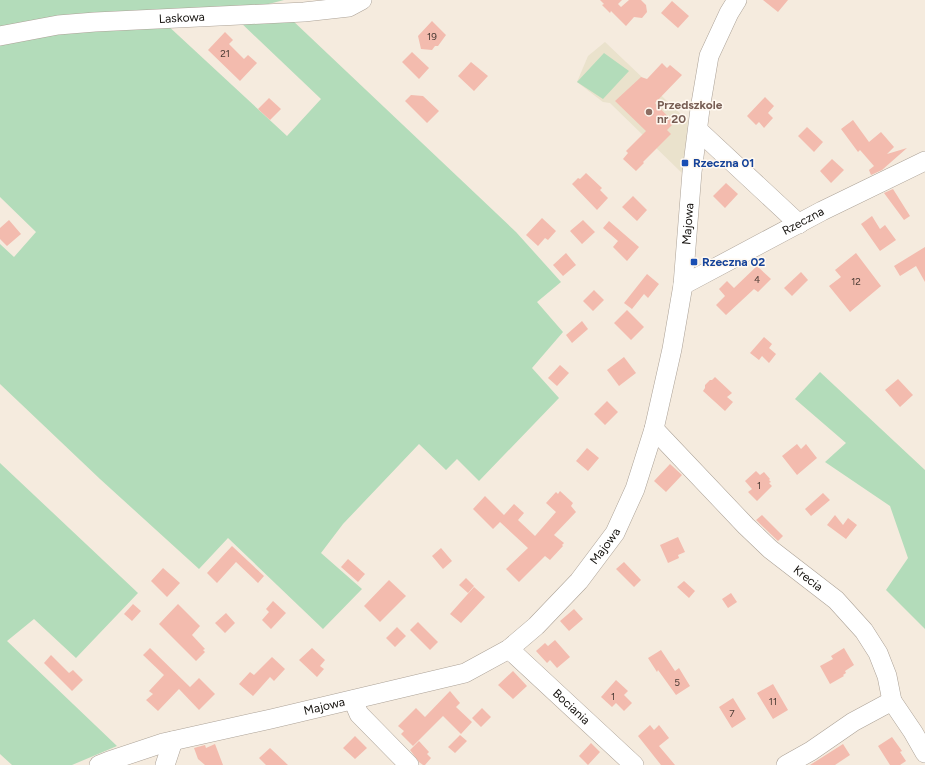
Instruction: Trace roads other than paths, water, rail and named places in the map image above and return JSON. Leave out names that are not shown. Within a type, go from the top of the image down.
[{"type":"street","name":"Laskowa","points":[[0,36],[58,25],[95,22],[304,12],[349,7],[362,0]]},
{"type":"street","name":"Majowa","points":[[106,764],[173,741],[465,673],[509,649],[536,626],[579,581],[615,533],[635,489],[654,428],[672,349],[683,284],[692,172],[700,109],[709,56],[729,13],[737,0]]},
{"type":"street","points":[[698,130],[799,224]]},
{"type":"street","name":"Rzeczna","points":[[683,284],[822,211],[925,161]]},
{"type":"street","name":"Krecia","points":[[654,428],[746,526],[770,549],[836,600],[864,631],[878,653],[887,676],[892,701],[925,753]]},
{"type":"street","name":"Bociania","points":[[509,649],[634,765]]},
{"type":"street","points":[[353,700],[359,714],[409,765]]},
{"type":"street","points":[[786,765],[811,751],[853,722],[892,701]]},
{"type":"street","points":[[165,765],[173,741]]},
{"type":"place","name":"Przedszkole nr 20","points":[[649,112]]},
{"type":"place","name":"Rzeczna 01","points":[[685,163]]},
{"type":"place","name":"Rzeczna 02","points":[[694,262]]}]
